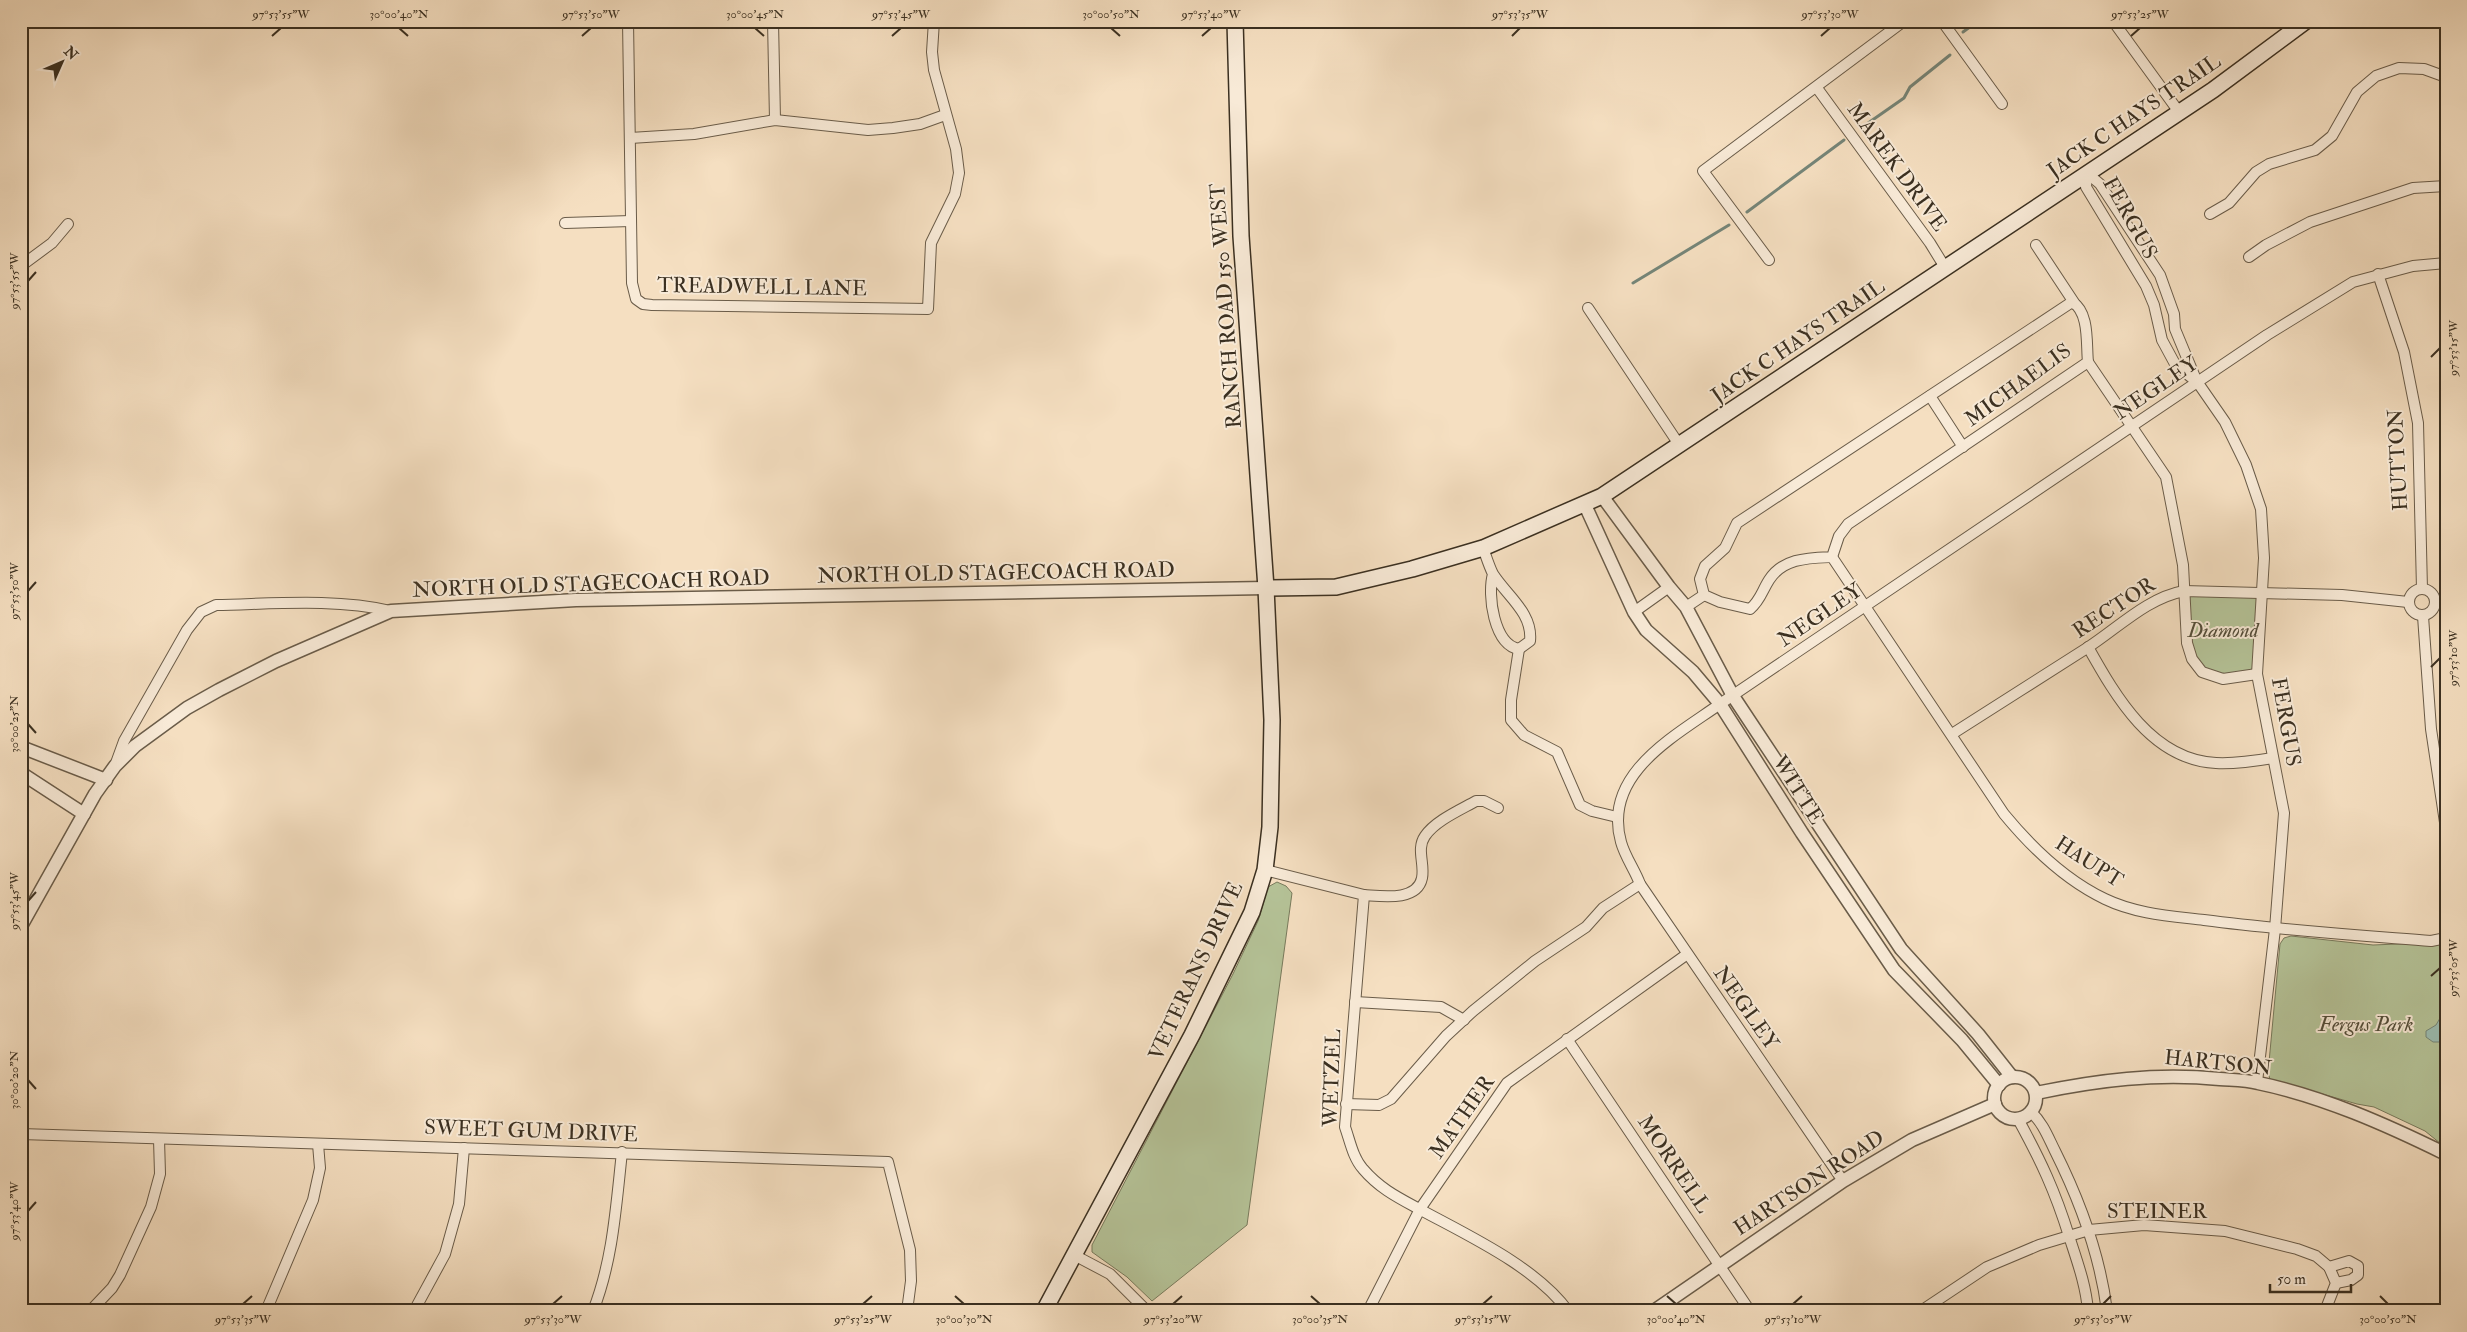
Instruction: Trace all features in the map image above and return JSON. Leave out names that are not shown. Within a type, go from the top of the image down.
[{"type":"main road","name":"RANCH ROAD 150 WEST","points":[[1235,21],[1242,236],[1266,588]]},
{"type":"main road","name":"JACK C HAYS TRAIL","points":[[1266,588],[1336,587],[1412,569],[1483,548],[1602,496],[1946,269],[2179,112],[2258,58],[2306,21]]},
{"type":"main road","name":"VETERANS DRIVE","points":[[1044,1311],[1192,1035],[1252,912],[1265,870],[1270,827],[1272,720],[1266,588]]},
{"type":"street","name":"TREADWELL LANE","points":[[628,21],[633,293],[643,304],[928,309],[931,243],[954,194],[959,173],[956,149],[946,115]]},
{"type":"street","points":[[773,21],[774,120]]},
{"type":"street","points":[[630,138],[694,134],[774,120],[868,130],[920,124],[946,115],[934,70],[932,52],[934,21]]},
{"type":"street","points":[[1769,260],[1703,171],[1817,88],[1904,21]]},
{"type":"street","points":[[1942,21],[2002,104]]},
{"type":"street","points":[[2113,21],[2179,112]]},
{"type":"street","points":[[2210,214],[2230,203],[2256,172],[2270,164],[2315,150],[2332,136],[2357,92],[2376,76],[2399,68],[2424,69],[2446,77]]},
{"type":"street","name":"MAREK DRIVE","points":[[1817,88],[1930,243],[1946,269]]},
{"type":"street","name":"FERGUS","points":[[2087,173],[2086,187],[2132,261],[2154,305],[2162,340],[2176,364],[2198,383]]},
{"type":"street","name":"FERGUS","points":[[2087,173],[2100,184],[2160,275],[2174,314],[2176,329],[2198,383],[2225,422],[2246,466],[2261,510],[2264,558],[2258,674],[2284,813],[2275,929],[2257,1082]]},
{"type":"street","points":[[2249,257],[2266,245],[2310,222],[2413,188],[2446,186]]},
{"type":"street","points":[[565,223],[631,221]]},
{"type":"street","points":[[21,266],[52,243],[68,224]]},
{"type":"street","points":[[2036,244],[2075,304]]},
{"type":"street","name":"NEGLEY","points":[[1843,1182],[1686,955],[1640,884],[1621,843],[1617,817],[1625,790],[1635,770],[1652,752],[1720,704],[2267,335],[2353,282],[2413,266],[2446,263]]},
{"type":"street","name":"HUTTON","points":[[2378,274],[2404,352],[2418,423],[2422,589]]},
{"type":"street","name":"MICHAELIS","points":[[1704,595],[1700,579],[1705,566],[1725,548],[1738,523],[2072,302],[2075,304],[2085,323],[2088,362],[1848,524],[1839,536],[1832,556]]},
{"type":"street","points":[[1588,308],[1680,446]]},
{"type":"street","points":[[2088,362],[2166,477],[2183,566],[2187,643],[2192,659],[2202,672],[2223,678],[2258,674]]},
{"type":"street","points":[[1930,396],[1963,447]]},
{"type":"street","name":"WITTE","points":[[1602,496],[1668,587],[1686,607],[1733,696],[1901,949],[1978,1034],[2012,1078]]},
{"type":"street","name":"WITTE","points":[[1585,505],[1634,612],[1646,630],[1693,672],[1720,704],[1802,833],[1894,970],[1962,1040],[1999,1085]]},
{"type":"street","points":[[1483,548],[1493,574],[1523,612],[1532,630],[1530,641],[1519,649],[1511,648],[1501,637],[1489,593],[1493,574]]},
{"type":"street","points":[[1686,607],[1704,595],[1720,602],[1750,609],[1758,603],[1770,579],[1796,559],[1832,556]]},
{"type":"street","name":"HAUPT","points":[[1832,556],[2004,814],[2028,843],[2051,864],[2104,899],[2141,912],[2275,929],[2431,941],[2446,938]]},
{"type":"street","points":[[1634,612],[1668,587]]},
{"type":"street","name":"NORTH OLD STAGECOACH ROAD","points":[[21,926],[84,814],[115,766],[135,746],[179,713],[219,690],[285,657],[391,611],[576,600],[1266,588]]},
{"type":"street","points":[[2422,589],[2430,592],[2435,604],[2431,612],[2423,616],[2412,612],[2408,602],[2411,594],[2422,589]]},
{"type":"street","name":"RECTOR","points":[[1952,734],[2088,647],[2150,604],[2172,593],[2184,591],[2342,595],[2408,602]]},
{"type":"street","points":[[115,766],[124,741],[168,661],[201,612],[216,605],[310,604],[365,605],[391,611]]},
{"type":"street","points":[[2423,616],[2431,729],[2446,829]]},
{"type":"street","points":[[2088,647],[2114,694],[2150,735],[2176,753],[2215,763],[2249,762],[2273,758]]},
{"type":"street","points":[[1519,649],[1511,700],[1511,720],[1524,735],[1557,752],[1580,805],[1592,811],[1617,817]]},
{"type":"street","points":[[21,747],[106,780]]},
{"type":"street","points":[[21,773],[84,814]]},
{"type":"street","points":[[1265,870],[1364,896],[1398,897],[1416,888],[1422,878],[1421,847],[1424,837],[1432,828],[1476,801],[1484,801],[1498,808]]},
{"type":"street","points":[[1346,1104],[1380,1105],[1391,1100],[1446,1036],[1464,1020],[1535,961],[1586,927],[1603,908],[1640,884]]},
{"type":"street","name":"WETZEL","points":[[1364,896],[1346,1104],[1345,1127],[1352,1150],[1361,1168],[1379,1186],[1399,1200],[1420,1209],[1526,1270],[1568,1311]]},
{"type":"street","points":[[1854,911],[1869,901]]},
{"type":"street","name":"MATHER","points":[[1368,1311],[1420,1209],[1507,1083],[1686,955]]},
{"type":"street","points":[[1926,1003],[1937,990]]},
{"type":"street","points":[[1355,1002],[1442,1007],[1464,1020]]},
{"type":"street","name":"MORRELL","points":[[1567,1039],[1750,1311]]},
{"type":"street","name":"HARTSON","points":[[2036,1093],[2083,1083],[2130,1077],[2178,1075],[2257,1082],[2348,1111],[2400,1132],[2446,1154]]},
{"type":"street","points":[[2012,1078],[2024,1080],[2036,1093],[2032,1112],[2018,1119],[2001,1114],[1994,1098],[1999,1085],[2012,1078]]},
{"type":"street","name":"HARTSON ROAD","points":[[1654,1311],[1843,1182],[1912,1140],[1995,1104]]},
{"type":"street","points":[[2032,1112],[2040,1121],[2064,1169],[2088,1230],[2107,1311]]},
{"type":"street","points":[[2018,1119],[2045,1168],[2061,1208],[2080,1267],[2088,1311]]},
{"type":"street","name":"SWEET GUM DRIVE","points":[[21,1134],[888,1162],[910,1250],[911,1281],[907,1311]]},
{"type":"street","points":[[94,1307],[112,1288],[120,1276],[150,1207],[160,1174],[159,1139]]},
{"type":"street","points":[[266,1311],[314,1200],[320,1168],[318,1144]]},
{"type":"street","points":[[414,1311],[445,1254],[459,1204],[464,1148]]},
{"type":"street","points":[[593,1311],[603,1286],[613,1237],[622,1152]]},
{"type":"street","name":"STEINER","points":[[1921,1311],[1987,1266],[2039,1245],[2088,1230],[2144,1225],[2225,1230],[2310,1254],[2329,1266]]},
{"type":"street","points":[[1074,1255],[1110,1274],[1147,1311]]},
{"type":"street","points":[[2325,1311],[2336,1284],[2329,1266],[2349,1261],[2358,1266],[2358,1275],[2351,1280],[2336,1284]]},
{"type":"green space","name":"Diamond","points":[[2185,592],[2262,594],[2257,674],[2223,677],[2203,671],[2193,658]]},
{"type":"green space","points":[[1277,882],[1286,886],[1292,893],[1247,1225],[1152,1301],[1127,1277],[1092,1252],[1092,1245],[1233,974],[1258,921],[1268,887]]},
{"type":"green space","name":"Fergus Park","points":[[2291,936],[2373,945],[2446,942],[2446,1148],[2425,1131],[2374,1107],[2357,1104],[2270,1079],[2268,1073],[2280,944],[2284,938]]},
{"type":"water","points":[[2446,1008],[2446,1042],[2433,1042],[2426,1037],[2426,1031],[2436,1025]]},
{"type":"waterway","points":[[1963,32],[1978,21]]},
{"type":"waterway","points":[[1861,128],[1904,98],[1910,87],[1950,55]]},
{"type":"waterway","points":[[1747,212],[1844,140]]},
{"type":"waterway","points":[[1633,283],[1729,225]]}]
